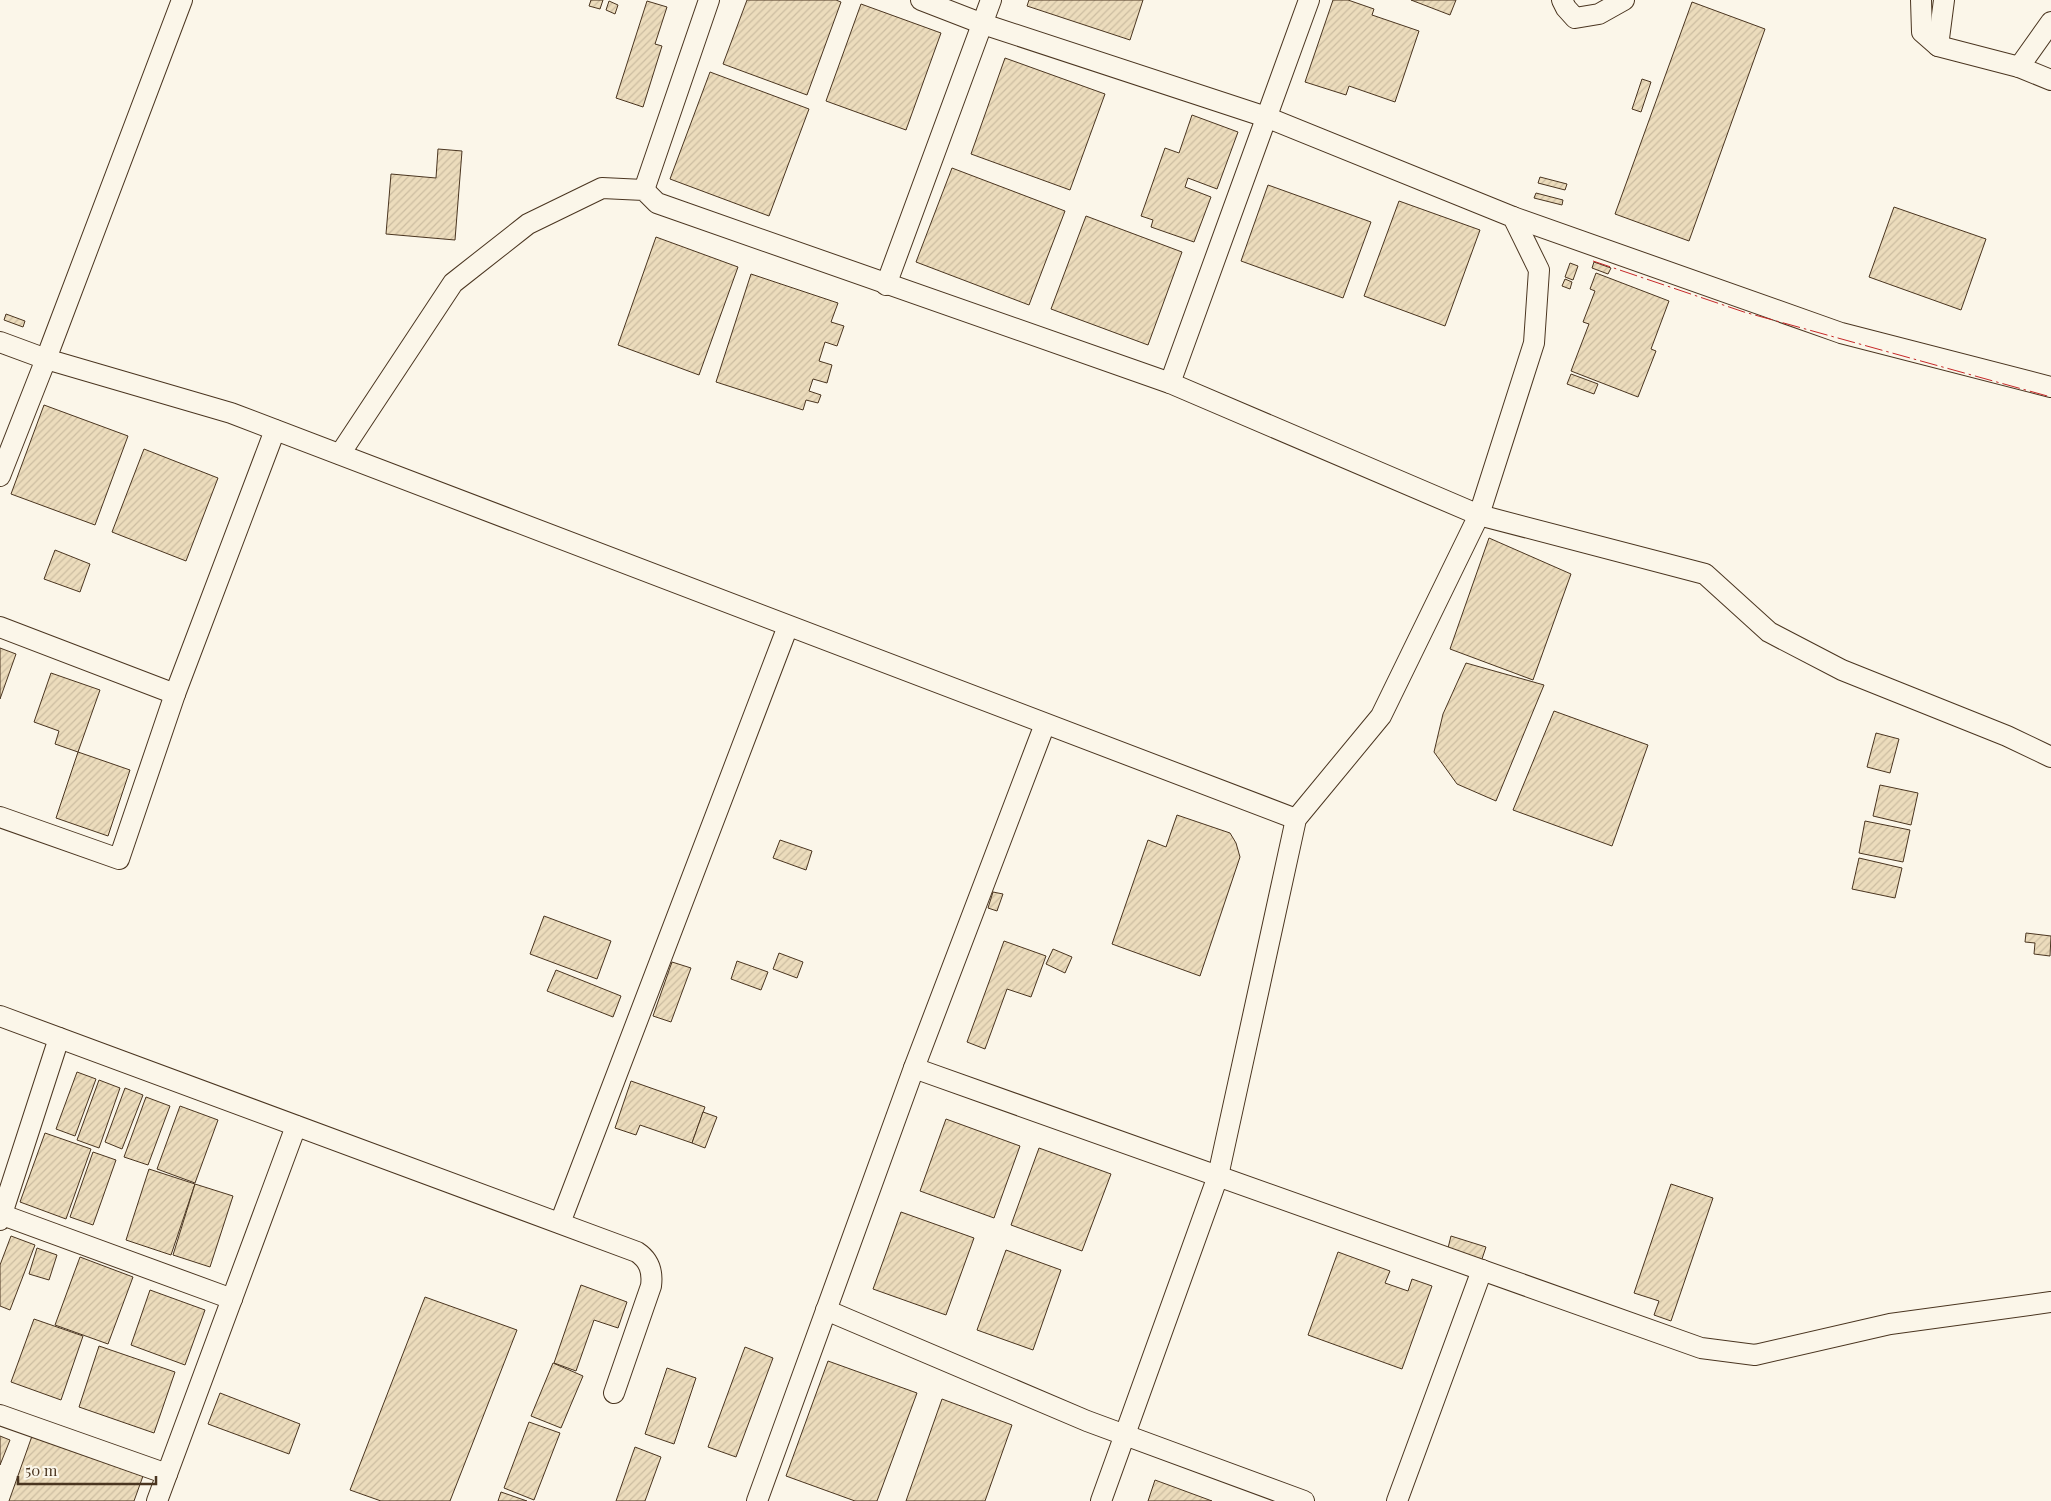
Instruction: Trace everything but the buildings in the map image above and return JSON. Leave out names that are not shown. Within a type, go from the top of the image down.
[{"type":"street","points":[[0,476],[182,0]]},
{"type":"street","points":[[644,190],[709,0]]},
{"type":"street","points":[[921,0],[983,24],[1266,117],[1513,217],[1841,333],[2051,387]]},
{"type":"street","points":[[886,285],[991,0]]},
{"type":"street","points":[[1170,383],[1309,0]]},
{"type":"street","points":[[1562,0],[1575,18],[1599,14],[1624,0]]},
{"type":"street","points":[[1921,0],[1922,32],[1938,46],[2020,67],[2051,80]]},
{"type":"street","points":[[1938,46],[1944,0]]},
{"type":"street","points":[[2020,67],[2051,22]]},
{"type":"street","points":[[340,454],[454,283],[528,224],[602,188],[644,190],[657,203],[886,285],[1170,383],[1479,515],[1705,574],[1769,632],[1842,670],[2007,736],[2051,757]]},
{"type":"street","points":[[1101,1501],[1218,1176],[1296,819],[1381,716],[1479,515],[1534,343],[1539,270],[1513,217]]},
{"type":"street","points":[[0,342],[46,359],[231,412],[1296,819]]},
{"type":"street","points":[[0,817],[119,859],[175,694],[276,430]]},
{"type":"street","points":[[560,1223],[788,626]]},
{"type":"street","points":[[0,627],[175,694]]},
{"type":"street","points":[[757,1501],[914,1068],[1044,724]]},
{"type":"street","points":[[0,1016],[636,1252],[646,1260],[652,1272],[651,1286],[614,1393]]},
{"type":"street","points":[[59,1038],[1,1216],[232,1299]]},
{"type":"street","points":[[914,1068],[1701,1348],[1755,1355],[1890,1324],[2051,1302]]},
{"type":"street","points":[[157,1501],[296,1126]]},
{"type":"street","points":[[1397,1501],[1482,1270]]},
{"type":"street","points":[[826,1310],[1125,1435],[1304,1501]]},
{"type":"street","points":[[0,1415],[167,1474]]},
{"type":"power","points":[[1593,261],[1744,312],[2051,397]]}]
